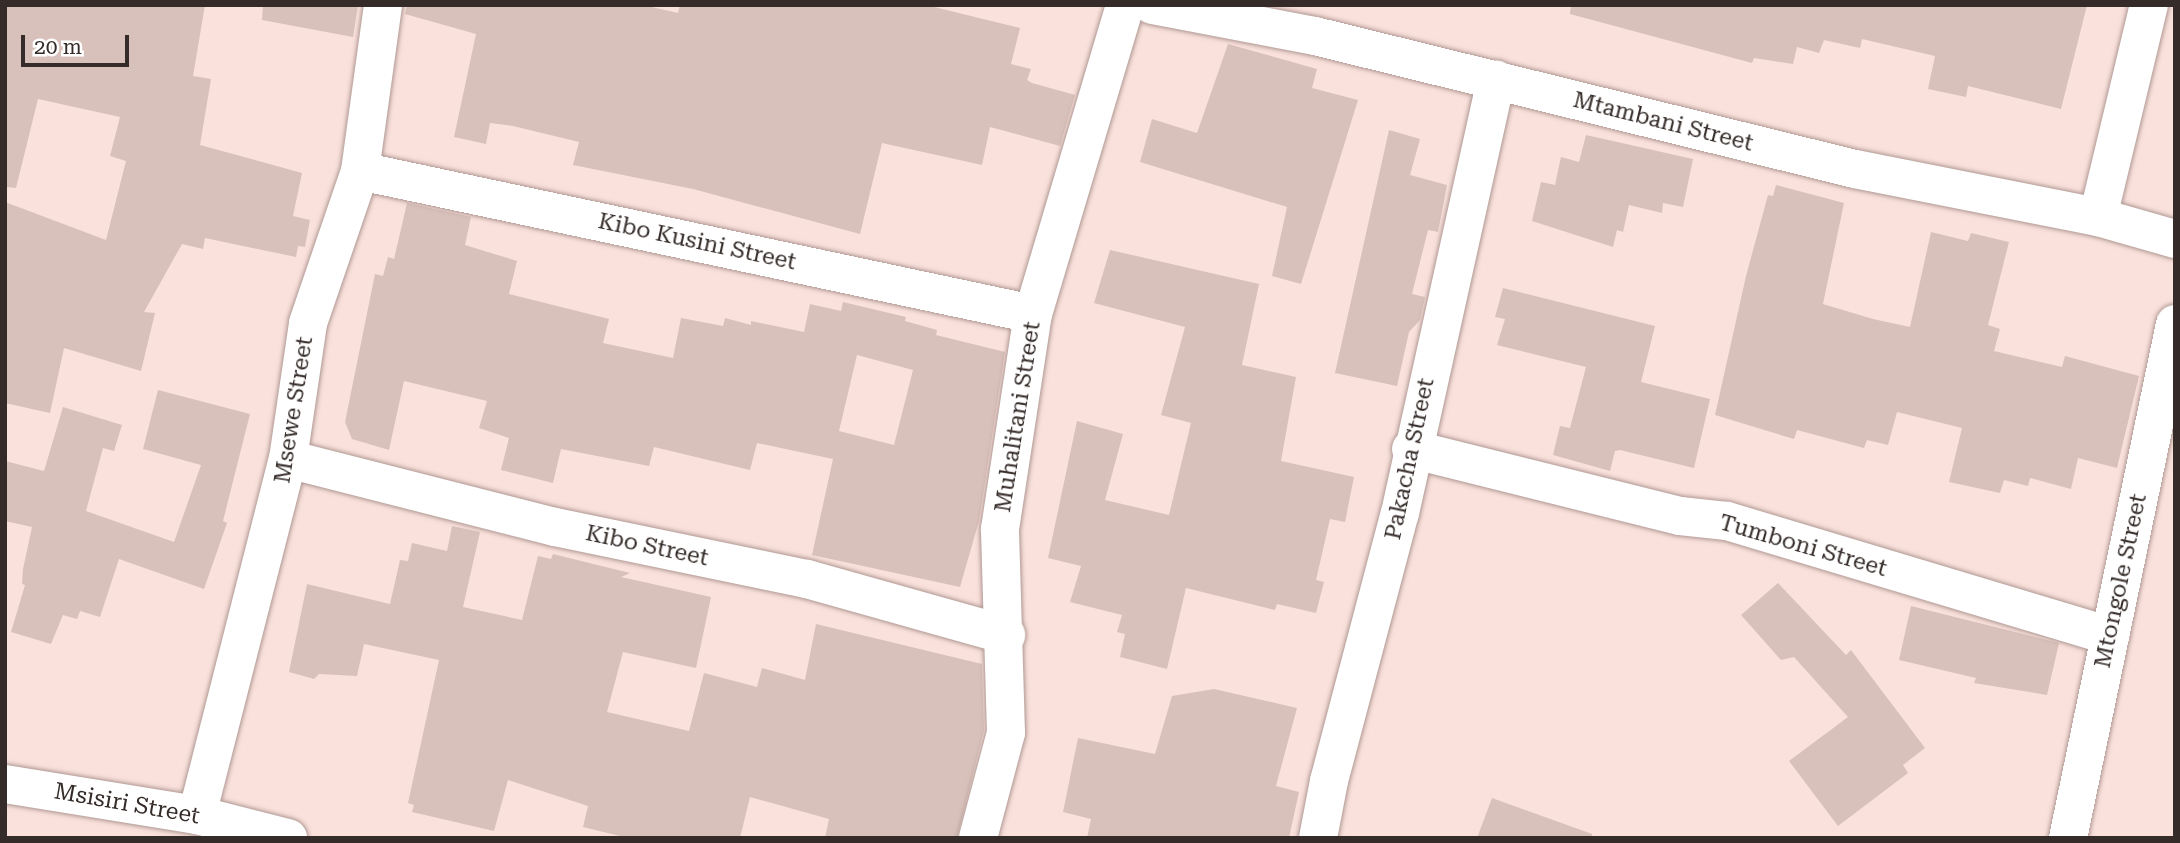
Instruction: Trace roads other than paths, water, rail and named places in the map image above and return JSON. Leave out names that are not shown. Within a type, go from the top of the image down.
[{"type":"street","name":"Msewe Street","points":[[197,815],[288,459],[308,323],[360,171],[383,5]]},
{"type":"street","name":"Muhalitani Street","points":[[978,838],[1006,733],[1006,635],[1000,529],[1033,314],[1125,5]]},
{"type":"street","name":"Mtambani Street","points":[[1152,5],[1317,20],[1496,80],[1855,169],[2098,217],[2175,239]]},
{"type":"street","points":[[2098,217],[2149,5]]},
{"type":"street","name":"Pakacha Street","points":[[1318,838],[1329,781],[1400,513],[1411,449],[1496,80]]},
{"type":"street","name":"Kibo Kusini Street","points":[[360,171],[1033,314]]},
{"type":"street","name":"Mtongole Street","points":[[2068,838],[2175,324]]},
{"type":"street","name":"Tumboni Street","points":[[1411,449],[1679,516],[1727,522],[2110,636]]},
{"type":"street","name":"Kibo Street","points":[[288,459],[555,527],[807,579],[1006,635]]},
{"type":"street","name":"Msisiri Street","points":[[5,784],[197,815],[288,838]]}]
